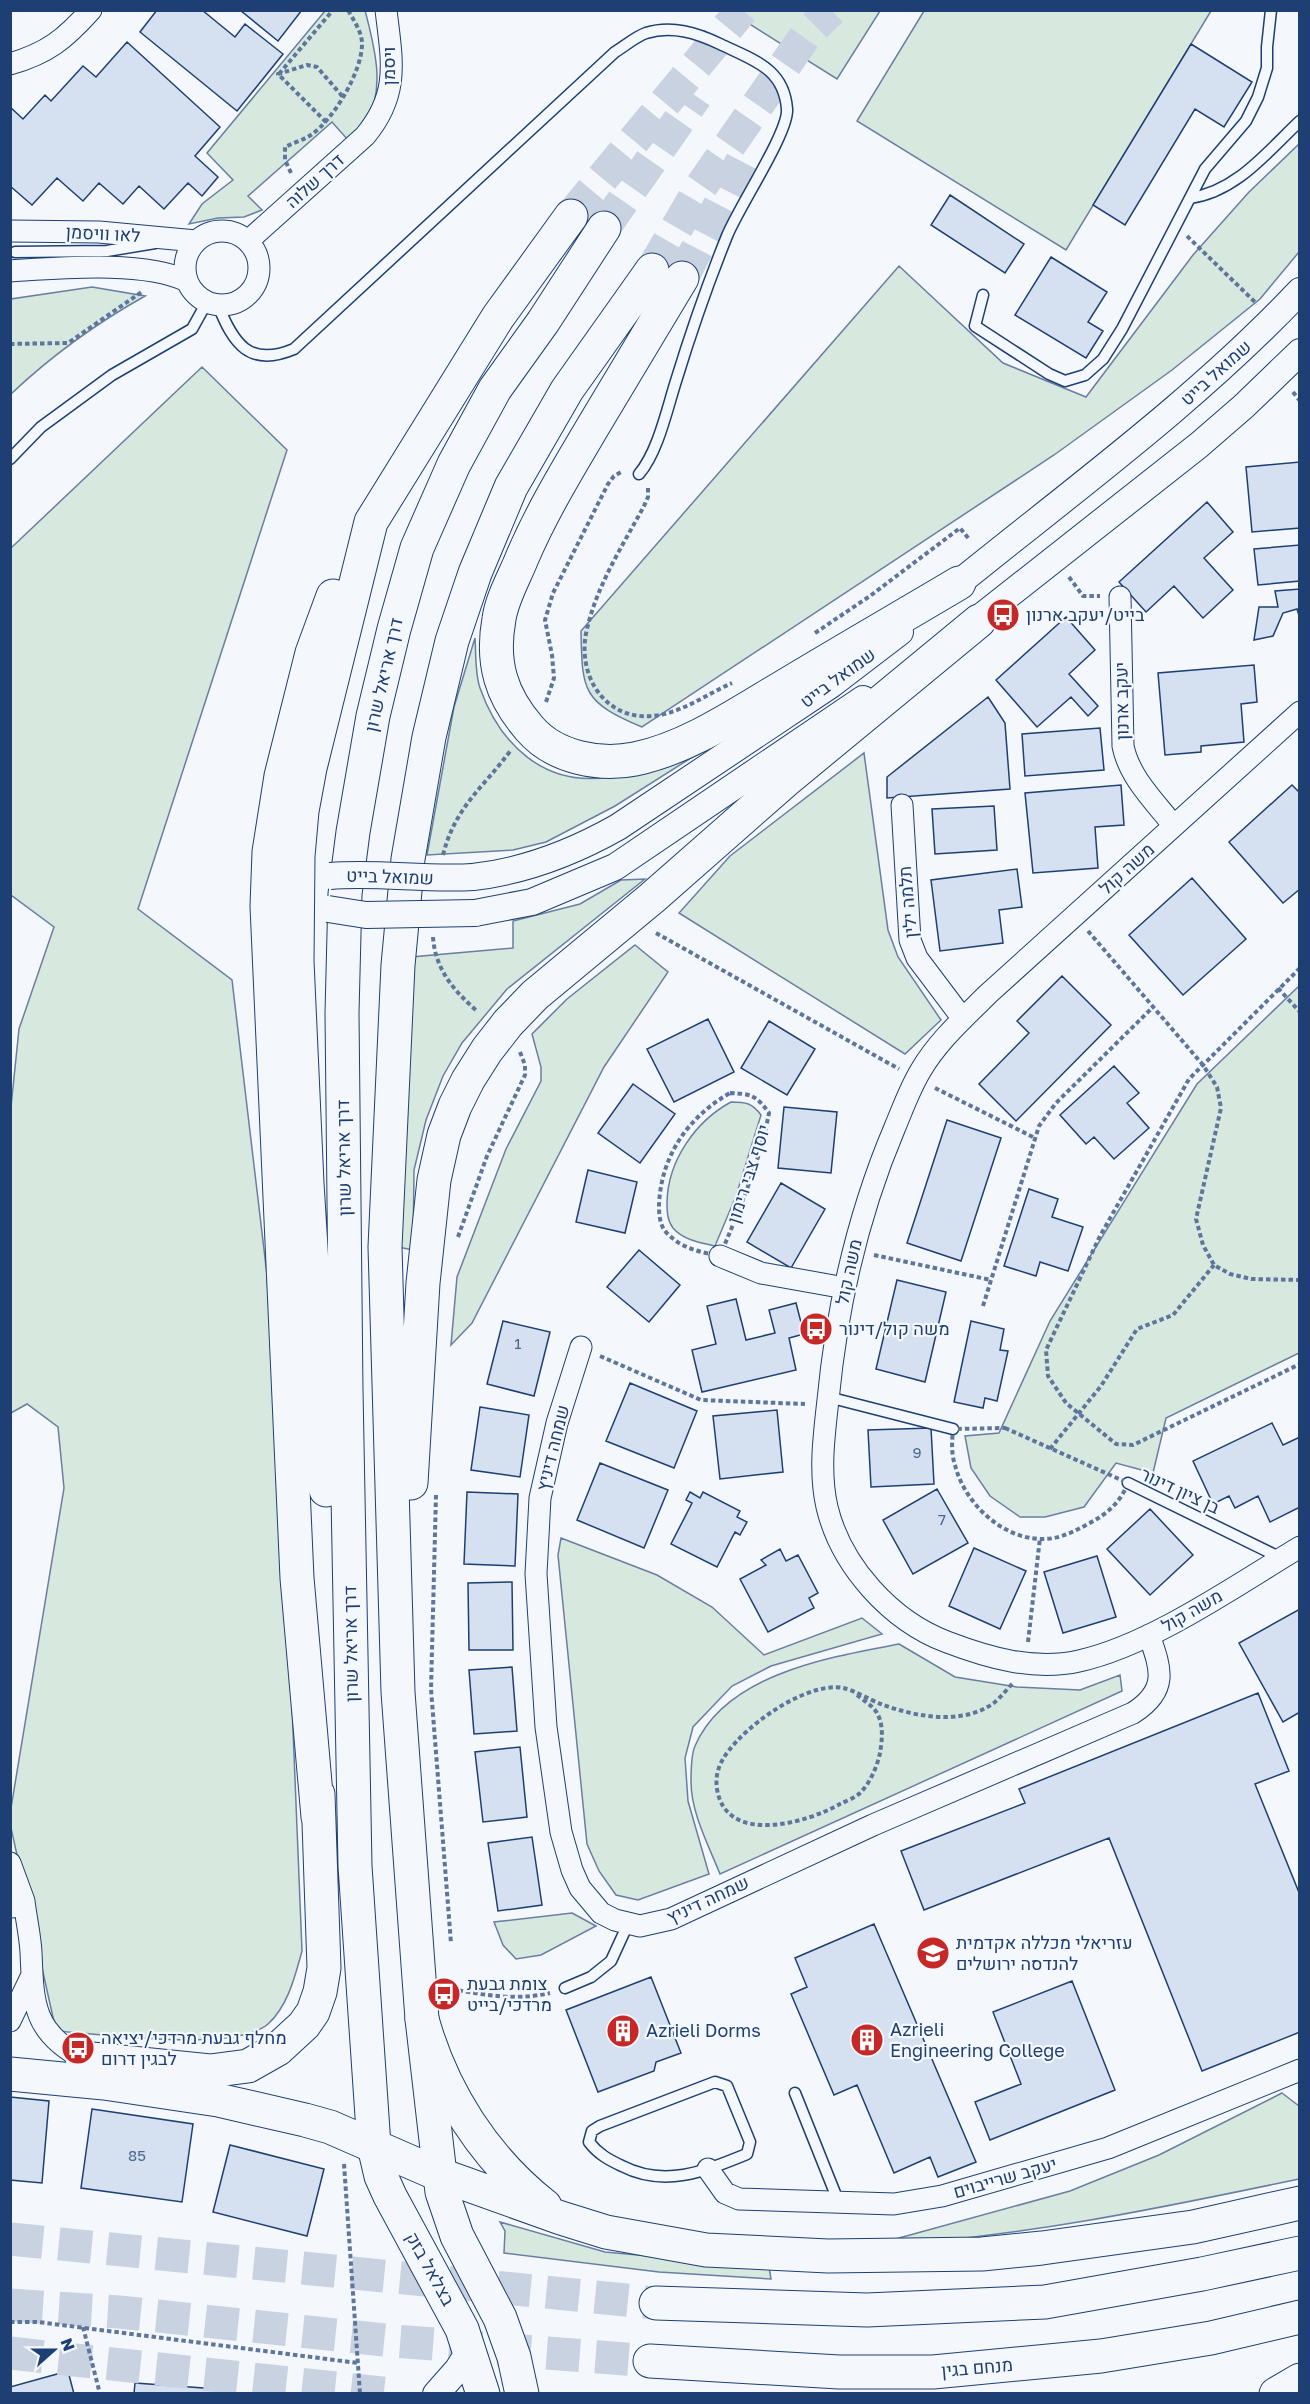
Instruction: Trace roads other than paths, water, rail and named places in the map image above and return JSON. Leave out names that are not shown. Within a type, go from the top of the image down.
[{"type":"highway","points":[[318,1817],[297,1578],[267,906],[273,816],[312,654],[338,581],[371,522],[498,316],[571,216]]},
{"type":"highway","name":"דרך אריאל שרון","points":[[374,2146],[355,1866],[342,1013],[345,894],[373,716],[417,548],[453,464],[495,389],[543,322],[604,228]]},
{"type":"highway","points":[[522,2394],[514,2357],[504,2327],[458,2236],[438,2174],[422,2019],[398,1692],[385,1246],[398,964],[408,859],[429,737],[452,641],[475,573],[511,487],[567,390],[667,274],[538,521],[499,617],[497,666],[505,692],[515,712],[533,733],[558,750],[585,760],[608,763],[637,759],[697,735],[751,706],[959,584]]},
{"type":"highway","points":[[355,1866],[330,1560],[307,1183],[297,961],[297,890],[302,811],[310,768],[371,522]]},
{"type":"highway","points":[[398,1692],[429,1217],[444,1135],[468,1080],[508,1023],[535,995],[652,898],[785,781],[979,621]]},
{"type":"highway","points":[[10,2061],[82,2058],[210,2071],[234,2069],[262,2060],[292,2038],[313,2012],[320,1992],[324,1968],[318,1817],[307,1183]]},
{"type":"highway","points":[[422,2019],[436,2065],[448,2090],[476,2133],[506,2170],[531,2195],[561,2218]]},
{"type":"highway","points":[[10,2074],[104,2083],[218,2100],[305,2120],[330,2127],[438,2174],[561,2218],[606,2232],[706,2250],[904,2257],[1042,2248],[1193,2227],[1299,2204]]},
{"type":"highway","name":"בצלאל בזק","points":[[374,2146],[381,2176],[390,2196],[442,2289],[470,2350],[483,2394]]},
{"type":"highway","points":[[656,2303],[867,2310],[1045,2302],[1191,2276],[1299,2253]]},
{"type":"highway","name":"מנחם בגין","points":[[650,2361],[839,2372],[944,2371],[1123,2352],[1211,2338],[1299,2317]]},
{"type":"highway","points":[[1276,2394],[1299,2380]]},
{"type":"street","points":[[10,64],[37,56],[54,46],[91,10]]},
{"type":"street","name":"ויסמן","points":[[379,119],[388,98],[391,71],[386,10]]},
{"type":"street","name":"דרך שלוה","points":[[248,242],[365,136],[379,119]]},
{"type":"street","name":"לאו וויסמן","points":[[10,231],[99,232],[196,241]]},
{"type":"street","points":[[216,231],[228,231],[248,242],[255,251],[258,262],[255,284],[249,293],[230,304],[213,304],[199,297],[171,275],[184,270],[185,259],[196,241],[216,231]]},
{"type":"street","name":"לאו וויסמן","points":[[13,262],[127,268],[171,275]]},
{"type":"street","name":"שמואל בייט","points":[[1299,291],[1252,340],[1155,427],[885,644],[832,684],[618,827],[561,856],[532,867],[499,874],[445,879],[350,874],[311,881],[297,890],[308,901],[328,909],[366,915],[475,913],[532,902],[615,867],[979,621],[1200,445],[1299,352]]},
{"type":"street","name":"יעקב ארנון","points":[[1112,597],[1125,758],[1133,773],[1174,826]]},
{"type":"street","name":"משה קול","points":[[1299,712],[963,1019],[935,1049],[916,1079],[876,1174],[853,1250],[827,1400],[822,1452],[827,1506],[834,1529],[846,1553],[881,1599],[901,1617],[930,1635],[992,1658],[1054,1665],[1080,1661],[1149,1635],[1299,1547]]},
{"type":"street","name":"תלמה ילין","points":[[902,805],[910,940],[916,958],[963,1019]]},
{"type":"street","points":[[720,1256],[737,1265],[761,1273],[845,1288]]},
{"type":"street","name":"שמחה דיניץ","points":[[581,1347],[557,1423],[540,1498],[536,1574],[546,1727],[561,1832],[580,1888],[601,1913],[628,1924],[640,1926],[671,1919],[873,1825],[1133,1713],[1152,1698],[1159,1681],[1160,1671],[1149,1635]]},
{"type":"street","points":[[10,1863],[17,1905],[29,1933],[31,1977],[36,2008],[59,2044],[82,2058]]},
{"type":"street","points":[[10,2021],[31,1977]]},
{"type":"street","name":"יעקב שרייבוים","points":[[708,2169],[725,2193],[739,2199],[894,2204],[942,2196],[1108,2148],[1299,2072]]},
{"type":"street","points":[[436,2394],[470,2350]]},
{"type":"lane","points":[[983,295],[975,326],[1049,374],[1065,381],[1085,375],[1103,359],[1122,329],[1205,169],[1246,121],[1258,97],[1267,68],[1271,10]]},
{"type":"lane","points":[[10,459],[41,427],[112,375],[192,329],[213,304],[230,334],[248,351],[276,355],[294,349],[615,52],[645,34],[684,30],[709,39],[766,67],[776,76],[785,96],[787,122],[728,233],[696,318],[658,436],[646,466],[639,474]]},
{"type":"lane","points":[[1190,198],[1206,196],[1241,177],[1299,121]]},
{"type":"lane","points":[[13,262],[130,249],[169,239]]},
{"type":"lane","points":[[108,251],[128,255],[171,275]]},
{"type":"lane","points":[[827,1400],[953,1429]]},
{"type":"lane","name":"בן ציון דינור","points":[[1128,1483],[1281,1558]]},
{"type":"lane","points":[[565,1988],[591,1977],[611,1960],[628,1924]]},
{"type":"lane","points":[[715,2082],[727,2086],[750,2142],[747,2154],[708,2169],[686,2176],[663,2178],[636,2174],[597,2152],[590,2142],[592,2131],[715,2082]]},
{"type":"lane","points":[[795,2093],[839,2203]]},
{"type":"tunnel","points":[[571,216],[742,10]]},
{"type":"tunnel","points":[[652,270],[700,188],[806,35],[831,10]]},
{"type":"tunnel","points":[[604,228],[696,96]]},
{"type":"tunnel","points":[[682,278],[748,149]]},
{"type":"tunnel","points":[[10,2239],[656,2303]]},
{"type":"tunnel","points":[[10,2305],[119,2312],[394,2341],[650,2361]]},
{"type":"tunnel","points":[[10,2353],[391,2394]]},
{"type":"place","name":"בייט/יעקב ארנון","points":[[1003,615]]},
{"type":"place","name":"משה קול/דינור","points":[[816,1329]]},
{"type":"place","name":"עזריאלי מכללה אקדמית להנדסה ירושלים","points":[[933,1953]]},
{"type":"place","name":"צומת גבעת מרדכי/בייט","points":[[444,1994]]},
{"type":"place","name":"Azrieli Dorms","points":[[623,2031]]},
{"type":"place","name":"Azrieli Engineering College","points":[[867,2040]]},
{"type":"place","name":"מחלף גבעת מרדכי/יציאה לבגין דרום","points":[[78,2048]]}]
